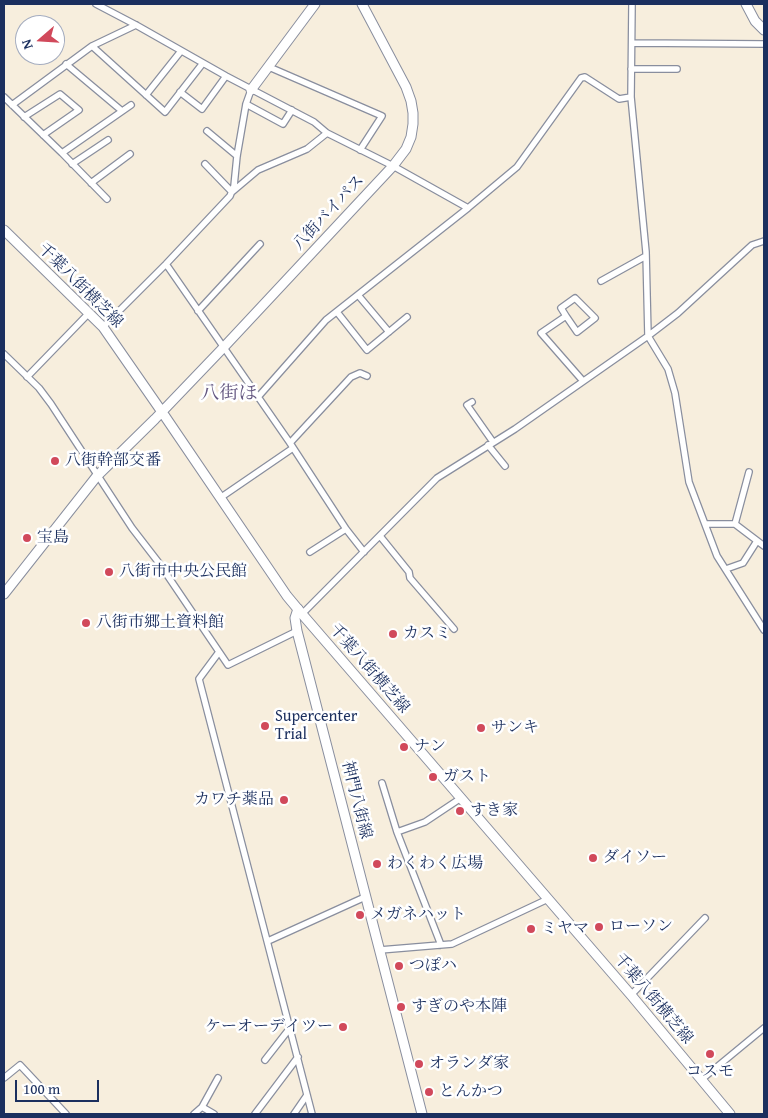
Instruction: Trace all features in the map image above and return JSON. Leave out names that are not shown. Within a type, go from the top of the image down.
[{"type":"main road","points":[[251,90],[315,4]]},
{"type":"main road","name":"八街バイパス","points":[[4,594],[97,476],[224,348],[393,166],[406,149],[411,137],[414,113],[412,100],[362,4]]},
{"type":"main road","points":[[746,4],[755,21],[764,30]]},
{"type":"main road","name":"千葉八街横芝線","points":[[4,230],[103,327],[300,612],[631,996],[730,1114]]},
{"type":"main road","name":"神門八街線","points":[[300,612],[295,618],[297,631],[422,1114]]},
{"type":"street","points":[[96,4],[251,90],[314,122],[327,133],[393,166],[468,208]]},
{"type":"street","points":[[632,4],[631,97],[646,256],[648,336],[668,369],[675,393],[689,482],[717,556],[764,630]]},
{"type":"street","points":[[12,105],[92,46],[136,25]]},
{"type":"street","points":[[632,43],[764,44]]},
{"type":"street","points":[[92,46],[165,112],[203,63]]},
{"type":"street","points":[[146,95],[181,51]]},
{"type":"street","points":[[66,64],[122,112]]},
{"type":"street","points":[[269,67],[382,116],[360,150]]},
{"type":"street","points":[[631,69],[677,69]]},
{"type":"street","points":[[180,92],[202,109],[226,76]]},
{"type":"street","points":[[258,397],[326,320],[517,167],[581,78],[585,77],[620,98],[631,97]]},
{"type":"street","points":[[232,192],[246,104],[251,90]]},
{"type":"street","points":[[24,117],[60,94],[79,110],[43,135]]},
{"type":"street","points":[[5,99],[62,153],[107,200]]},
{"type":"street","points":[[246,104],[283,124],[292,110]]},
{"type":"street","points":[[62,153],[131,105]]},
{"type":"street","points":[[207,131],[237,156]]},
{"type":"street","points":[[103,327],[166,264],[232,192],[258,170],[307,149],[327,133]]},
{"type":"street","points":[[72,164],[108,140]]},
{"type":"street","points":[[91,183],[130,154]]},
{"type":"street","points":[[205,164],[232,192]]},
{"type":"street","points":[[300,612],[364,552],[437,478],[515,429],[648,336],[678,313],[752,245],[764,240]]},
{"type":"street","points":[[198,311],[260,244]]},
{"type":"street","points":[[601,281],[646,256]]},
{"type":"street","points":[[166,264],[292,445],[346,529],[364,552]]},
{"type":"street","points":[[358,295],[388,332]]},
{"type":"street","points":[[575,298],[595,318],[577,332],[566,316],[561,308],[575,298]]},
{"type":"street","points":[[337,312],[367,350],[407,317]]},
{"type":"street","points":[[27,377],[89,313]]},
{"type":"street","points":[[566,316],[540,333],[583,381]]},
{"type":"street","points":[[4,354],[39,388],[51,404],[97,476],[228,665],[297,631]]},
{"type":"street","points":[[220,498],[292,445],[352,377],[360,373],[367,376]]},
{"type":"street","points":[[472,402],[468,405],[505,466]]},
{"type":"street","points":[[735,524],[749,472]]},
{"type":"street","points":[[705,524],[735,524],[764,546]]},
{"type":"street","points":[[310,552],[346,529]]},
{"type":"street","points":[[380,536],[409,572],[410,578],[454,629]]},
{"type":"street","points":[[726,569],[743,563],[757,541]]},
{"type":"street","points":[[219,652],[199,679],[312,1114]]},
{"type":"street","points":[[382,783],[397,832],[441,945]]},
{"type":"street","points":[[397,832],[425,822],[461,798]]},
{"type":"street","points":[[268,941],[365,897]]},
{"type":"street","points":[[380,950],[452,944],[548,900]]},
{"type":"street","points":[[631,996],[704,921],[704,918]]},
{"type":"street","points":[[265,1060],[290,1028]]},
{"type":"street","points":[[701,1080],[764,1028]]},
{"type":"street","points":[[255,1114],[298,1057]]},
{"type":"street","points":[[4,1078],[20,1064],[66,1114]]},
{"type":"street","points":[[194,1114],[202,1107],[218,1078]]},
{"type":"street","points":[[294,1114],[307,1095]]},
{"type":"street","points":[[202,1107],[214,1114]]},
{"type":"place","name":"八街幹部交番","points":[[55,461]]},
{"type":"place","name":"宝島","points":[[27,538]]},
{"type":"place","name":"八街市中央公民館","points":[[109,572]]},
{"type":"place","name":"八街市郷土資料館","points":[[86,623]]},
{"type":"place","name":"カスミ","points":[[393,634]]},
{"type":"place","name":"Supercenter Trial","points":[[265,726]]},
{"type":"place","name":"サンキ","points":[[481,728]]},
{"type":"place","name":"ナン","points":[[404,747]]},
{"type":"place","name":"ガスト","points":[[433,777]]},
{"type":"place","name":"カワチ薬品","points":[[284,800]]},
{"type":"place","name":"すき家","points":[[460,811]]},
{"type":"place","name":"ダイソー","points":[[593,858]]},
{"type":"place","name":"わくわく広場","points":[[377,864]]},
{"type":"place","name":"メガネハット","points":[[360,915]]},
{"type":"place","name":"ローソン","points":[[599,927]]},
{"type":"place","name":"ミヤマ","points":[[531,929]]},
{"type":"place","name":"つぽハ","points":[[399,966]]},
{"type":"place","name":"すぎのや本陣","points":[[401,1007]]},
{"type":"place","name":"ケーオーデイツー","points":[[343,1027]]},
{"type":"place","name":"コスモ","points":[[710,1054]]},
{"type":"place","name":"オランダ家","points":[[419,1064]]},
{"type":"place","name":"とんかつ","points":[[429,1092]]},
{"type":"district","name":"八街ほ","points":[[229,394]]}]
